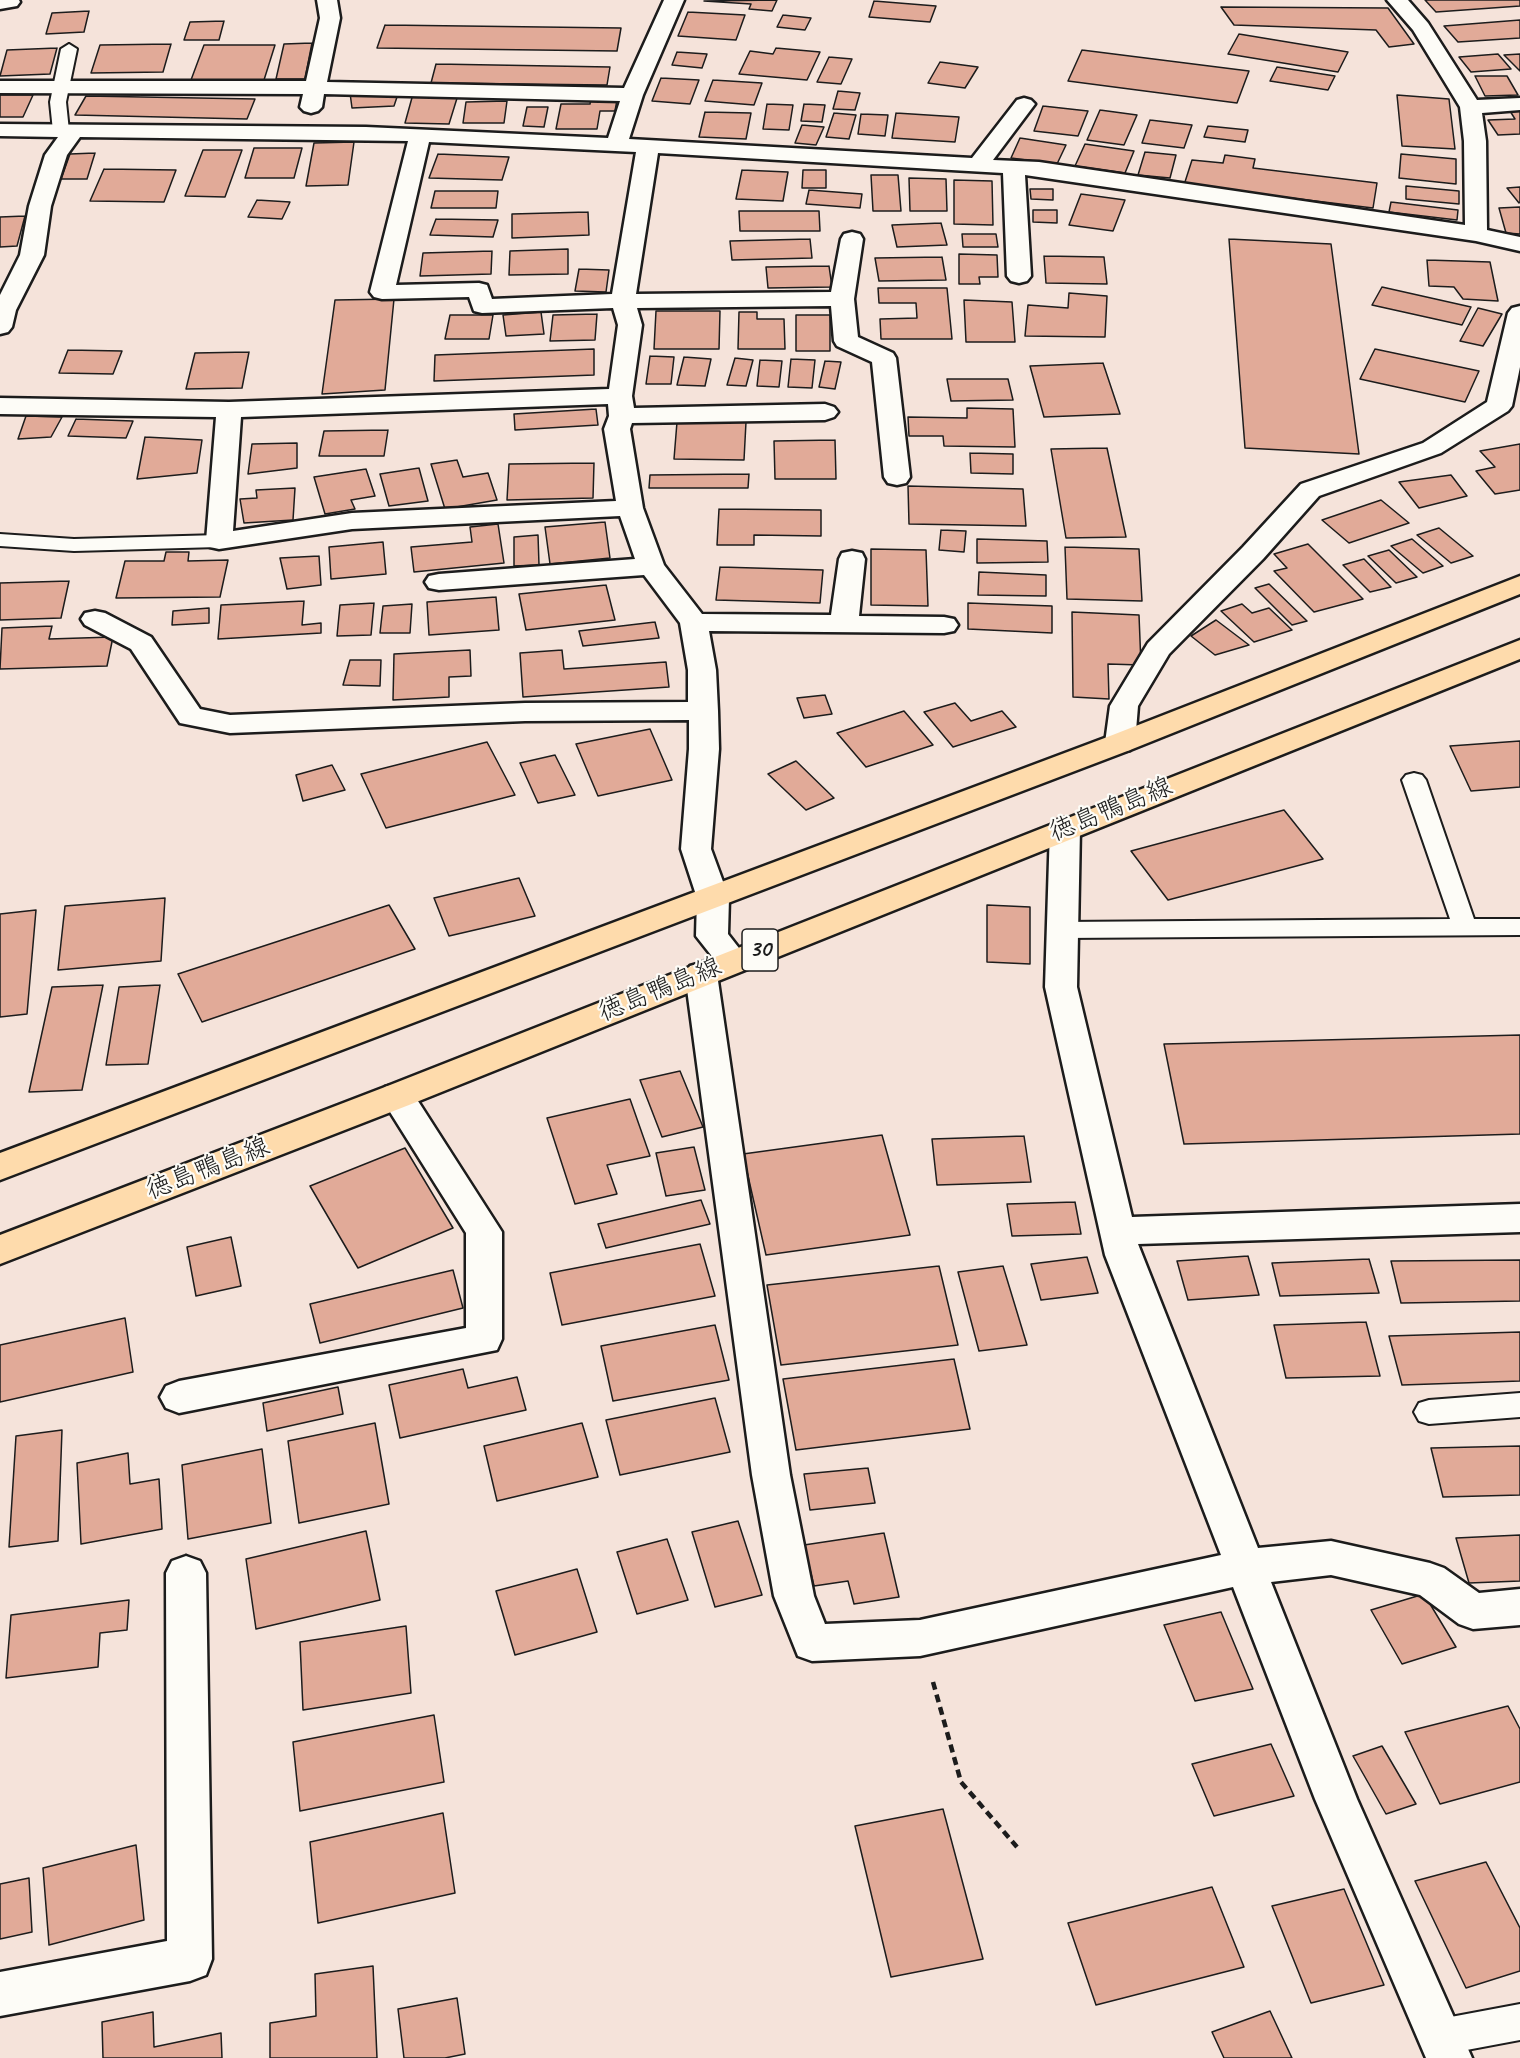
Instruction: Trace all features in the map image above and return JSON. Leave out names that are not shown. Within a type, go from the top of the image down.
[{"type":"main road","points":[[0,1167],[1120,743],[1520,584]]},
{"type":"main road","name":"徳島鴨島線","points":[[0,1250],[397,1096],[1065,828],[1520,649]]},
{"type":"street","points":[[306,133],[330,18],[327,0]]},
{"type":"street","points":[[616,145],[632,95],[674,0]]},
{"type":"street","points":[[1397,0],[1421,27],[1471,107],[1475,141],[1476,234]]},
{"type":"street","points":[[0,87],[315,88],[632,95]]},
{"type":"street","points":[[978,165],[1024,104]]},
{"type":"street","points":[[1471,107],[1520,104]]},
{"type":"street","points":[[0,130],[420,136],[648,146],[1014,167],[1062,172],[1476,234],[1520,244]]},
{"type":"street","points":[[0,327],[4,310],[32,255],[40,206],[56,155],[67,131]]},
{"type":"street","points":[[420,136],[382,292],[479,290],[483,306],[623,301],[842,299]]},
{"type":"street","points":[[648,146],[623,301],[630,325],[617,429],[630,508],[651,566],[694,622],[702,670],[704,748],[696,849],[713,898],[712,936],[771,1475],[794,1596],[812,1643],[920,1638],[1245,1568],[1331,1558],[1430,1580],[1473,1611],[1520,1607]]},
{"type":"street","points":[[1014,167],[1019,276]]},
{"type":"street","points":[[852,239],[842,299],[846,341],[884,358],[897,477]]},
{"type":"street","points":[[1120,743],[1124,706],[1158,649],[1253,553],[1310,490],[1432,448],[1499,406],[1520,313]]},
{"type":"street","points":[[0,406],[229,411],[621,406],[825,412]]},
{"type":"street","points":[[229,411],[219,541],[352,521],[630,508]]},
{"type":"street","points":[[844,623],[852,559]]},
{"type":"street","points":[[439,582],[651,566]]},
{"type":"street","points":[[95,619],[141,643],[190,717],[230,724],[525,712],[704,711]]},
{"type":"street","points":[[694,622],[944,625]]},
{"type":"street","points":[[1065,828],[1061,987],[1123,1255],[1336,1799],[1445,2048]]},
{"type":"street","points":[[179,1397],[484,1340],[484,1232],[397,1096]]},
{"type":"street","points":[[1117,1231],[1520,1218]]},
{"type":"street","points":[[0,1994],[190,1959],[186,1573]]},
{"type":"lane","points":[[67,131],[58,102],[69,49]]},
{"type":"lane","points":[[0,540],[74,545],[219,541]]},
{"type":"lane","points":[[1414,780],[1465,927]]},
{"type":"lane","points":[[1062,930],[1520,927]]},
{"type":"lane","points":[[1429,1412],[1520,1405]]},
{"type":"lane","points":[[1445,2048],[1520,2022]]},
{"type":"path","points":[[920,1638],[961,1782],[1017,1847]]},
{"type":"building","points":[[777,0],[772,11],[749,9],[751,4],[704,1]]},
{"type":"building","points":[[1425,0],[1520,0],[1520,6],[1436,12]]},
{"type":"building","points":[[874,1],[936,6],[930,22],[869,17]]},
{"type":"building","points":[[1221,7],[1388,8],[1414,44],[1389,47],[1376,30],[1234,25]]},
{"type":"building","points":[[89,11],[84,32],[46,34],[52,13]]},
{"type":"building","points":[[688,12],[745,15],[736,40],[678,36]]},
{"type":"building","points":[[783,15],[811,18],[805,30],[777,27]]},
{"type":"building","points":[[1520,20],[1520,38],[1458,42],[1444,26]]},
{"type":"building","points":[[224,21],[219,40],[184,40],[190,22]]},
{"type":"building","points":[[385,25],[621,28],[617,51],[377,48]]},
{"type":"building","points":[[1239,34],[1348,52],[1338,72],[1228,54]]},
{"type":"building","points":[[312,43],[305,79],[276,79],[284,44]]},
{"type":"building","points":[[171,44],[163,72],[91,73],[100,45]]},
{"type":"building","points":[[204,45],[275,45],[264,80],[191,80]]},
{"type":"building","points":[[57,48],[50,74],[0,76],[7,50]]},
{"type":"building","points":[[776,48],[820,52],[807,80],[739,74],[750,51],[773,54]]},
{"type":"building","points":[[1082,50],[1249,71],[1237,103],[1068,81]]},
{"type":"building","points":[[677,52],[707,54],[702,68],[672,65]]},
{"type":"building","points":[[1498,54],[1511,69],[1471,72],[1459,57]]},
{"type":"building","points":[[1520,54],[1520,71],[1504,55]]},
{"type":"building","points":[[829,57],[852,59],[841,84],[817,82]]},
{"type":"building","points":[[940,62],[978,67],[965,88],[928,83]]},
{"type":"building","points":[[436,64],[610,67],[607,85],[431,83]]},
{"type":"building","points":[[1277,67],[1335,76],[1328,90],[1270,81]]},
{"type":"building","points":[[1475,76],[1507,76],[1518,95],[1485,96]]},
{"type":"building","points":[[661,78],[699,80],[690,104],[652,101]]},
{"type":"building","points":[[713,80],[762,83],[754,105],[705,101]]},
{"type":"building","points":[[838,91],[860,93],[855,110],[833,109]]},
{"type":"building","points":[[350,93],[398,94],[394,106],[352,108]]},
{"type":"building","points":[[413,94],[458,95],[449,124],[405,123]]},
{"type":"building","points":[[0,95],[33,95],[23,117],[0,117]]},
{"type":"building","points":[[1397,95],[1449,99],[1455,149],[1402,146]]},
{"type":"building","points":[[86,96],[255,99],[247,119],[75,115]]},
{"type":"building","points":[[591,99],[617,100],[615,111],[600,111],[597,129],[556,129],[561,104],[590,104]]},
{"type":"building","points":[[507,101],[504,123],[463,123],[466,102]]},
{"type":"building","points":[[767,104],[793,105],[789,130],[763,129]]},
{"type":"building","points":[[804,104],[825,105],[822,122],[801,121]]},
{"type":"building","points":[[1043,106],[1088,111],[1078,136],[1034,131]]},
{"type":"building","points":[[527,107],[548,107],[544,127],[523,126]]},
{"type":"building","points":[[1100,110],[1137,115],[1124,145],[1087,140]]},
{"type":"building","points":[[1510,111],[1520,111],[1520,134],[1498,135],[1488,120],[1515,119]]},
{"type":"building","points":[[705,112],[751,113],[746,139],[699,137]]},
{"type":"building","points":[[834,113],[856,115],[849,139],[826,137]]},
{"type":"building","points":[[896,113],[959,117],[955,142],[892,138]]},
{"type":"building","points":[[861,114],[888,115],[885,136],[858,134]]},
{"type":"building","points":[[1150,120],[1192,125],[1184,148],[1142,143]]},
{"type":"building","points":[[802,125],[824,127],[816,145],[795,143]]},
{"type":"building","points":[[1208,126],[1248,130],[1245,142],[1204,137]]},
{"type":"building","points":[[1020,138],[1066,145],[1057,164],[1011,158]]},
{"type":"building","points":[[354,142],[348,185],[306,186],[314,143]]},
{"type":"building","points":[[1085,144],[1134,151],[1125,173],[1075,166]]},
{"type":"building","points":[[254,148],[302,148],[294,178],[245,178]]},
{"type":"building","points":[[203,150],[242,150],[225,197],[185,196]]},
{"type":"building","points":[[1145,152],[1176,155],[1170,178],[1138,175]]},
{"type":"building","points":[[95,153],[87,179],[61,179],[70,154]]},
{"type":"building","points":[[438,154],[509,157],[502,180],[429,178]]},
{"type":"building","points":[[1401,154],[1456,159],[1456,184],[1399,178]]},
{"type":"building","points":[[1225,155],[1255,159],[1253,168],[1377,183],[1373,208],[1184,185],[1192,160],[1223,163]]},
{"type":"building","points":[[104,169],[176,170],[164,202],[90,201]]},
{"type":"building","points":[[742,170],[788,172],[783,201],[736,199]]},
{"type":"building","points":[[803,170],[826,170],[826,188],[802,188]]},
{"type":"building","points":[[871,175],[898,175],[901,211],[873,211]]},
{"type":"building","points":[[909,178],[946,179],[947,211],[910,211]]},
{"type":"building","points":[[954,180],[992,181],[993,225],[954,224]]},
{"type":"building","points":[[1406,186],[1459,191],[1459,204],[1406,199]]},
{"type":"building","points":[[1520,187],[1520,202],[1519,203],[1507,188]]},
{"type":"building","points":[[1030,189],[1053,189],[1053,200],[1031,199]]},
{"type":"building","points":[[809,190],[862,194],[860,208],[806,204]]},
{"type":"building","points":[[435,191],[498,191],[496,208],[431,208]]},
{"type":"building","points":[[1081,194],[1125,200],[1113,231],[1069,225]]},
{"type":"building","points":[[257,200],[290,202],[282,219],[248,217]]},
{"type":"building","points":[[1391,202],[1458,210],[1457,220],[1389,212]]},
{"type":"building","points":[[1520,207],[1520,234],[1506,233],[1499,208]]},
{"type":"building","points":[[1033,210],[1057,210],[1057,223],[1033,222]]},
{"type":"building","points":[[739,211],[819,211],[820,231],[740,231]]},
{"type":"building","points":[[588,212],[589,235],[512,238],[512,214]]},
{"type":"building","points":[[25,216],[17,246],[0,247],[0,217]]},
{"type":"building","points":[[436,219],[498,220],[493,237],[430,235]]},
{"type":"building","points":[[941,223],[947,245],[897,247],[892,225]]},
{"type":"building","points":[[962,234],[996,234],[998,247],[963,247]]},
{"type":"building","points":[[810,239],[812,258],[732,260],[730,241]]},
{"type":"building","points":[[1229,239],[1331,244],[1359,454],[1245,448]]},
{"type":"building","points":[[568,249],[568,274],[509,275],[510,251]]},
{"type":"building","points":[[492,251],[491,274],[420,276],[423,253]]},
{"type":"building","points":[[959,254],[997,255],[998,277],[979,277],[980,284],[959,284]]},
{"type":"building","points":[[1044,256],[1104,257],[1107,284],[1046,283]]},
{"type":"building","points":[[942,257],[946,280],[879,281],[875,258]]},
{"type":"building","points":[[1427,260],[1490,262],[1498,301],[1463,299],[1454,287],[1429,286]]},
{"type":"building","points":[[829,266],[832,287],[768,288],[766,267]]},
{"type":"building","points":[[579,269],[609,270],[606,292],[575,291]]},
{"type":"building","points":[[1382,287],[1471,307],[1462,325],[1372,305]]},
{"type":"building","points":[[878,288],[947,288],[952,339],[881,339],[880,319],[917,318],[916,303],[879,303]]},
{"type":"building","points":[[1069,293],[1107,296],[1105,337],[1025,336],[1028,305],[1068,308]]},
{"type":"building","points":[[394,299],[385,390],[322,394],[335,300]]},
{"type":"building","points":[[964,300],[1012,302],[1015,342],[966,342]]},
{"type":"building","points":[[1478,308],[1502,314],[1483,346],[1460,341]]},
{"type":"building","points":[[656,311],[720,311],[719,349],[654,349]]},
{"type":"building","points":[[541,312],[544,334],[506,336],[503,315]]},
{"type":"building","points":[[739,312],[757,312],[757,319],[784,319],[785,349],[738,349]]},
{"type":"building","points":[[597,314],[595,340],[550,341],[553,315]]},
{"type":"building","points":[[450,315],[493,315],[489,339],[445,339]]},
{"type":"building","points":[[796,315],[830,315],[830,351],[796,351]]},
{"type":"building","points":[[594,349],[594,375],[434,381],[435,355]]},
{"type":"building","points":[[1375,349],[1479,371],[1465,402],[1360,379]]},
{"type":"building","points":[[68,350],[122,351],[113,374],[59,373]]},
{"type":"building","points":[[249,352],[242,388],[186,389],[195,353]]},
{"type":"building","points":[[650,356],[674,357],[671,384],[646,384]]},
{"type":"building","points":[[684,357],[711,359],[705,386],[677,385]]},
{"type":"building","points":[[735,358],[753,360],[746,386],[727,385]]},
{"type":"building","points":[[791,359],[815,360],[812,388],[788,387]]},
{"type":"building","points":[[760,360],[782,361],[779,387],[757,386]]},
{"type":"building","points":[[825,361],[841,362],[835,389],[819,387]]},
{"type":"building","points":[[1103,363],[1120,414],[1044,417],[1030,366]]},
{"type":"building","points":[[947,379],[1008,379],[1013,400],[951,401]]},
{"type":"building","points":[[967,408],[1013,409],[1015,447],[944,446],[943,436],[909,436],[908,417],[967,418]]},
{"type":"building","points":[[596,409],[598,425],[515,430],[514,414]]},
{"type":"building","points":[[26,416],[62,417],[51,437],[18,439]]},
{"type":"building","points":[[76,419],[133,421],[126,438],[68,436]]},
{"type":"building","points":[[677,422],[746,422],[744,460],[674,459]]},
{"type":"building","points":[[388,430],[384,456],[319,456],[324,431]]},
{"type":"building","points":[[145,437],[202,440],[197,473],[137,479]]},
{"type":"building","points":[[835,440],[836,479],[775,479],[774,441]]},
{"type":"building","points":[[297,443],[297,468],[248,474],[252,444]]},
{"type":"building","points":[[1520,444],[1520,490],[1495,494],[1476,471],[1495,467],[1480,451]]},
{"type":"building","points":[[1107,448],[1126,537],[1066,538],[1051,449]]},
{"type":"building","points":[[970,453],[1013,454],[1013,474],[971,473]]},
{"type":"building","points":[[457,460],[463,477],[488,473],[497,500],[445,509],[431,464]]},
{"type":"building","points":[[594,463],[593,498],[507,500],[509,464]]},
{"type":"building","points":[[419,468],[428,501],[389,506],[380,474]]},
{"type":"building","points":[[366,469],[375,496],[351,500],[355,509],[325,514],[314,477]]},
{"type":"building","points":[[749,474],[748,488],[649,488],[650,475]]},
{"type":"building","points":[[1451,475],[1467,496],[1419,508],[1399,482]]},
{"type":"building","points":[[908,486],[1023,489],[1026,526],[909,524]]},
{"type":"building","points":[[295,488],[293,520],[244,523],[240,499],[257,498],[256,490]]},
{"type":"building","points":[[1381,500],[1409,523],[1349,543],[1322,520]]},
{"type":"building","points":[[719,509],[821,510],[821,536],[754,535],[754,545],[717,545]]},
{"type":"building","points":[[605,522],[610,558],[550,564],[545,527]]},
{"type":"building","points":[[498,524],[504,563],[414,572],[411,547],[472,542],[470,527]]},
{"type":"building","points":[[1439,528],[1473,556],[1451,563],[1417,535]]},
{"type":"building","points":[[941,530],[966,531],[964,552],[939,550]]},
{"type":"building","points":[[538,535],[539,565],[514,566],[514,537]]},
{"type":"building","points":[[977,539],[1047,541],[1048,562],[977,563]]},
{"type":"building","points":[[1412,539],[1443,566],[1423,573],[1391,546]]},
{"type":"building","points":[[383,542],[386,574],[331,579],[329,547]]},
{"type":"building","points":[[1308,544],[1363,599],[1314,612],[1274,571],[1287,568],[1274,554]]},
{"type":"building","points":[[1065,547],[1139,549],[1142,601],[1067,599]]},
{"type":"building","points":[[871,549],[926,550],[928,606],[871,605]]},
{"type":"building","points":[[1389,550],[1417,577],[1396,583],[1368,556]]},
{"type":"building","points":[[166,552],[189,552],[188,561],[228,560],[220,597],[116,598],[125,561],[164,561]]},
{"type":"building","points":[[319,556],[321,585],[287,589],[280,558]]},
{"type":"building","points":[[1364,559],[1391,587],[1370,592],[1343,565]]},
{"type":"building","points":[[720,567],[823,570],[820,603],[716,600]]},
{"type":"building","points":[[979,572],[1046,575],[1046,596],[978,595]]},
{"type":"building","points":[[69,581],[61,618],[0,620],[0,583]]},
{"type":"building","points":[[1269,584],[1307,621],[1292,625],[1255,588]]},
{"type":"building","points":[[606,585],[615,620],[526,630],[519,594]]},
{"type":"building","points":[[496,597],[499,630],[429,635],[427,602]]},
{"type":"building","points":[[304,601],[302,625],[321,623],[321,633],[218,639],[221,605]]},
{"type":"building","points":[[374,603],[371,635],[337,636],[340,605]]},
{"type":"building","points":[[968,603],[1052,606],[1052,633],[968,629]]},
{"type":"building","points":[[412,604],[410,633],[380,633],[383,606]]},
{"type":"building","points":[[1242,604],[1252,613],[1269,608],[1292,630],[1254,642],[1221,611]]},
{"type":"building","points":[[209,608],[209,623],[172,625],[173,611]]},
{"type":"building","points":[[1072,612],[1139,615],[1141,665],[1108,664],[1109,699],[1073,697]]},
{"type":"building","points":[[1216,620],[1249,645],[1215,655],[1191,636]]},
{"type":"building","points":[[655,622],[659,638],[583,646],[579,631]]},
{"type":"building","points":[[52,626],[49,639],[113,637],[107,666],[0,669],[2,628]]},
{"type":"building","points":[[470,650],[471,676],[449,677],[449,697],[393,700],[394,654]]},
{"type":"building","points":[[562,650],[564,669],[666,662],[669,687],[523,697],[520,653]]},
{"type":"building","points":[[350,660],[381,660],[380,686],[343,685]]},
{"type":"building","points":[[825,695],[832,714],[804,718],[797,698]]},
{"type":"building","points":[[955,703],[971,721],[1002,711],[1016,727],[953,747],[924,712]]},
{"type":"building","points":[[904,711],[933,745],[866,767],[837,733]]},
{"type":"building","points":[[650,729],[672,780],[598,796],[576,744]]},
{"type":"building","points":[[1520,741],[1520,787],[1471,791],[1450,746]]},
{"type":"building","points":[[487,742],[515,795],[386,828],[361,774]]},
{"type":"building","points":[[555,755],[575,795],[538,803],[520,763]]},
{"type":"building","points":[[796,761],[834,798],[806,810],[768,774]]},
{"type":"building","points":[[332,765],[345,790],[303,801],[296,775]]},
{"type":"building","points":[[1284,810],[1323,859],[1168,900],[1131,851]]},
{"type":"building","points":[[519,878],[535,916],[449,936],[434,898]]},
{"type":"building","points":[[165,898],[161,961],[58,970],[65,906]]},
{"type":"building","points":[[389,905],[415,949],[202,1022],[178,974]]},
{"type":"building","points":[[987,905],[1030,907],[1030,964],[987,962]]},
{"type":"building","points":[[36,910],[27,1014],[0,1017],[0,914]]},
{"type":"building","points":[[103,985],[82,1090],[29,1092],[52,987]]},
{"type":"building","points":[[160,985],[148,1064],[106,1065],[119,987]]},
{"type":"building","points":[[1520,1035],[1520,1134],[1184,1144],[1164,1044]]},
{"type":"building","points":[[680,1071],[703,1127],[662,1137],[640,1080]]},
{"type":"building","points":[[630,1099],[650,1156],[607,1165],[617,1194],[575,1204],[547,1118]]},
{"type":"building","points":[[882,1135],[910,1235],[766,1255],[743,1154]]},
{"type":"building","points":[[1024,1136],[1031,1182],[937,1185],[932,1139]]},
{"type":"building","points":[[694,1147],[705,1190],[666,1196],[656,1153]]},
{"type":"building","points":[[405,1148],[453,1228],[358,1268],[310,1186]]},
{"type":"building","points":[[701,1200],[710,1224],[606,1248],[598,1224]]},
{"type":"building","points":[[1075,1202],[1081,1234],[1012,1236],[1007,1204]]},
{"type":"building","points":[[231,1237],[241,1286],[196,1296],[187,1247]]},
{"type":"building","points":[[700,1244],[715,1296],[562,1325],[550,1273]]},
{"type":"building","points":[[1248,1256],[1259,1295],[1188,1300],[1177,1261]]},
{"type":"building","points":[[1087,1257],[1098,1293],[1041,1300],[1031,1264]]},
{"type":"building","points":[[1369,1259],[1379,1293],[1280,1296],[1272,1263]]},
{"type":"building","points":[[1520,1260],[1520,1301],[1401,1303],[1391,1261]]},
{"type":"building","points":[[939,1266],[958,1345],[781,1365],[767,1285]]},
{"type":"building","points":[[1003,1266],[1027,1345],[979,1351],[958,1272]]},
{"type":"building","points":[[453,1270],[463,1308],[320,1343],[310,1304]]},
{"type":"building","points":[[125,1318],[133,1372],[0,1402],[0,1345]]},
{"type":"building","points":[[1366,1322],[1380,1376],[1286,1378],[1274,1325]]},
{"type":"building","points":[[715,1325],[729,1380],[613,1401],[601,1346]]},
{"type":"building","points":[[1520,1332],[1520,1381],[1402,1385],[1389,1336]]},
{"type":"building","points":[[954,1359],[970,1429],[796,1450],[783,1379]]},
{"type":"building","points":[[463,1369],[468,1388],[517,1377],[526,1410],[400,1438],[389,1385]]},
{"type":"building","points":[[338,1387],[343,1414],[267,1431],[263,1403]]},
{"type":"building","points":[[715,1398],[730,1452],[620,1475],[606,1420]]},
{"type":"building","points":[[375,1423],[389,1504],[299,1523],[288,1441]]},
{"type":"building","points":[[582,1423],[598,1477],[497,1501],[484,1446]]},
{"type":"building","points":[[62,1430],[58,1541],[9,1547],[16,1436]]},
{"type":"building","points":[[1520,1446],[1520,1495],[1443,1497],[1431,1448]]},
{"type":"building","points":[[262,1449],[271,1523],[188,1539],[182,1465]]},
{"type":"building","points":[[128,1453],[130,1484],[159,1479],[162,1529],[81,1544],[77,1463]]},
{"type":"building","points":[[868,1468],[875,1503],[810,1510],[804,1474]]},
{"type":"building","points":[[738,1521],[762,1595],[715,1607],[692,1532]]},
{"type":"building","points":[[366,1531],[380,1600],[256,1629],[246,1559]]},
{"type":"building","points":[[884,1533],[899,1597],[854,1604],[848,1581],[814,1586],[804,1545]]},
{"type":"building","points":[[1520,1535],[1520,1581],[1469,1583],[1456,1538]]},
{"type":"building","points":[[667,1539],[688,1600],[637,1614],[617,1552]]},
{"type":"building","points":[[577,1569],[597,1632],[515,1655],[496,1591]]},
{"type":"building","points":[[1424,1594],[1456,1647],[1402,1664],[1371,1610]]},
{"type":"building","points":[[129,1600],[127,1630],[100,1633],[98,1667],[6,1678],[11,1615]]},
{"type":"building","points":[[1221,1612],[1253,1689],[1195,1701],[1164,1625]]},
{"type":"building","points":[[406,1626],[411,1693],[303,1710],[300,1642]]},
{"type":"building","points":[[1508,1706],[1520,1729],[1520,1782],[1440,1804],[1405,1732]]},
{"type":"building","points":[[434,1715],[444,1782],[300,1811],[293,1742]]},
{"type":"building","points":[[1271,1744],[1294,1796],[1214,1816],[1192,1764]]},
{"type":"building","points":[[1382,1746],[1416,1804],[1386,1814],[1353,1756]]},
{"type":"building","points":[[943,1809],[983,1959],[891,1977],[855,1826]]},
{"type":"building","points":[[443,1813],[455,1893],[318,1923],[310,1842]]},
{"type":"building","points":[[136,1845],[144,1920],[49,1945],[43,1868]]},
{"type":"building","points":[[1486,1862],[1520,1928],[1520,1971],[1466,1988],[1415,1881]]},
{"type":"building","points":[[29,1878],[32,1932],[0,1939],[0,1884]]},
{"type":"building","points":[[1212,1887],[1244,1967],[1096,2005],[1068,1923]]},
{"type":"building","points":[[1344,1889],[1384,1985],[1311,2003],[1272,1906]]},
{"type":"building","points":[[373,1966],[377,2058],[270,2058],[270,2023],[316,2016],[315,1974]]},
{"type":"building","points":[[457,1998],[465,2054],[445,2058],[404,2058],[398,2009]]},
{"type":"building","points":[[1270,2011],[1292,2058],[1224,2058],[1212,2032]]},
{"type":"building","points":[[153,2012],[154,2047],[221,2033],[222,2058],[103,2058],[102,2022]]}]
